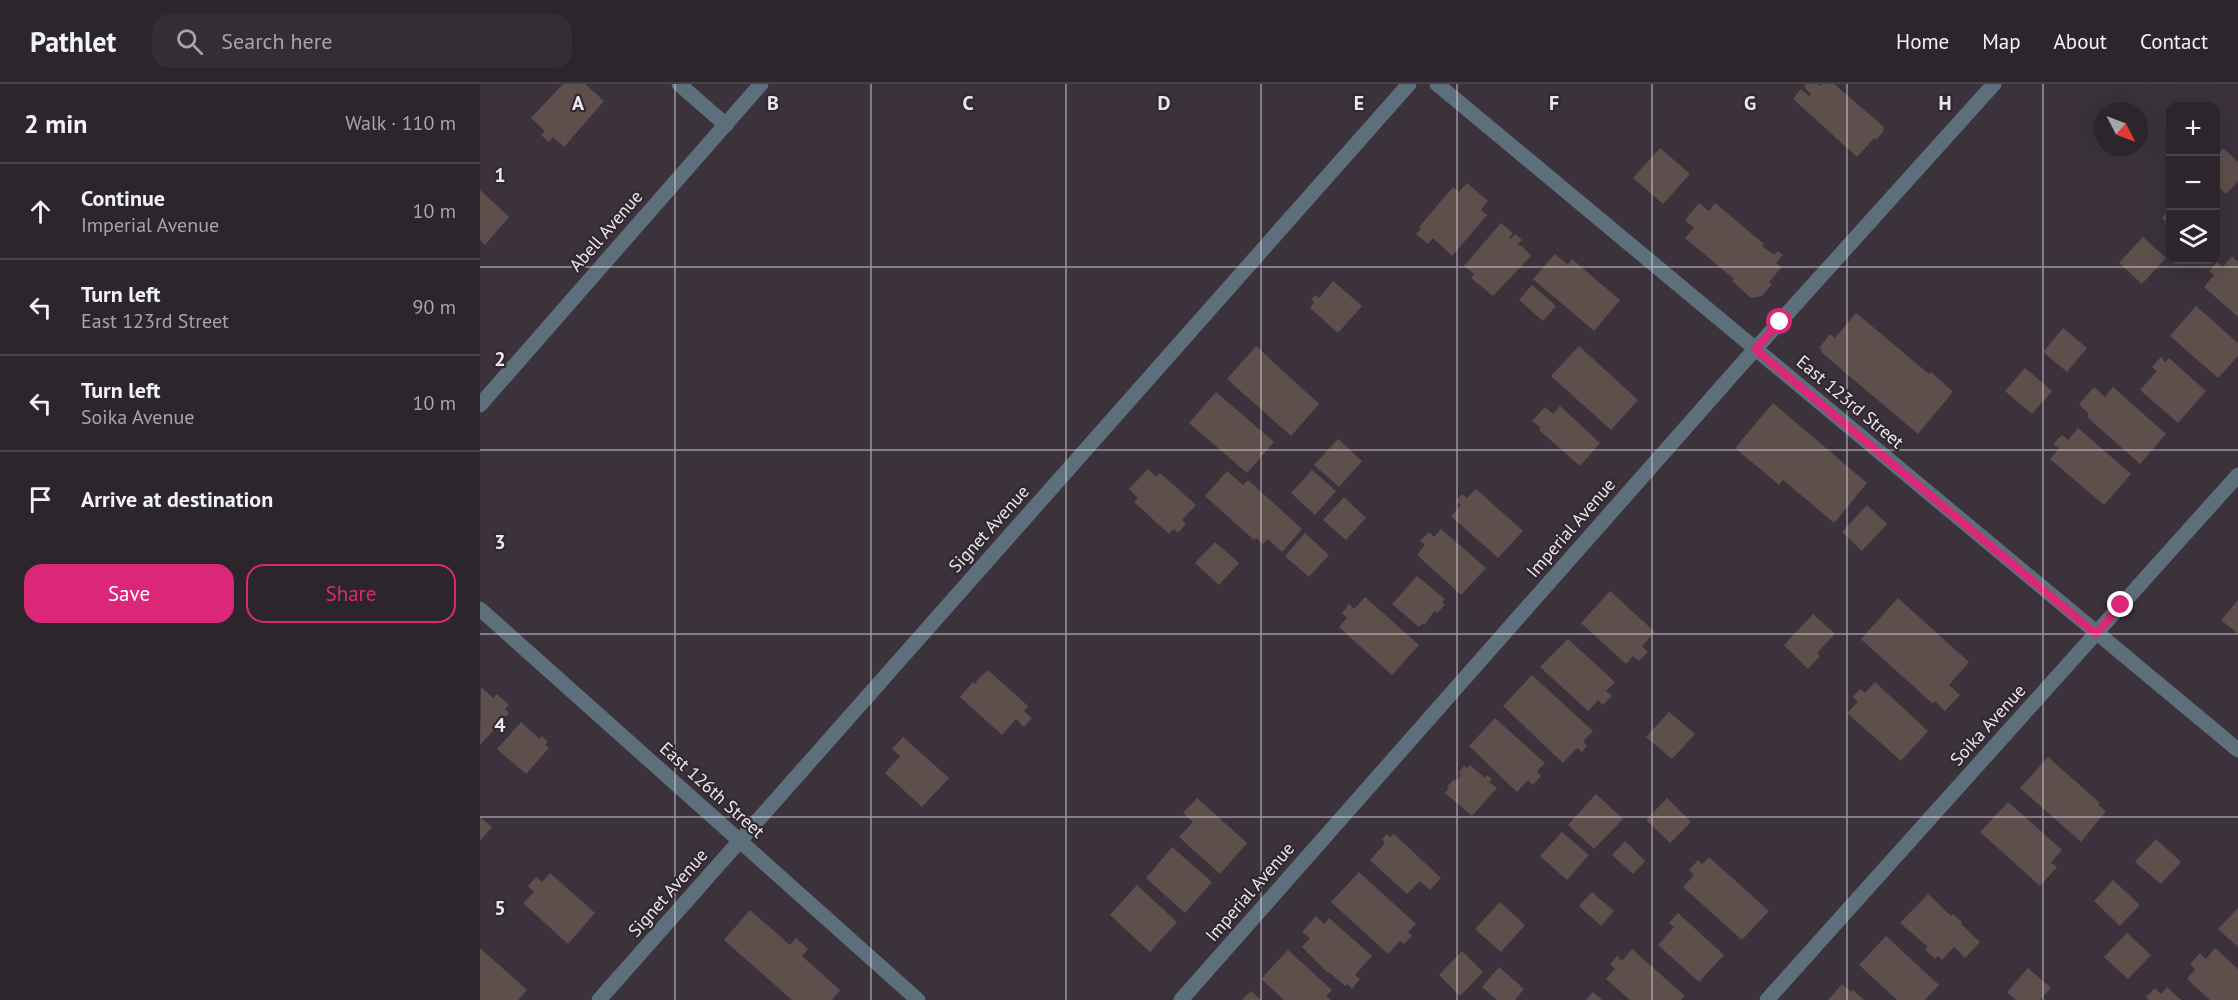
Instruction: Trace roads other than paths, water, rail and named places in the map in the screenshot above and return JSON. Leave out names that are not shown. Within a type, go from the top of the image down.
[{"type":"street","points":[[679,84],[726,125]]},
{"type":"street","name":"Abell Avenue","points":[[480,405],[761,84]]},
{"type":"street","name":"Signet Avenue","points":[[599,1000],[1409,84]]},
{"type":"street","name":"East 123rd Street","points":[[1437,84],[2238,750]]},
{"type":"street","name":"Imperial Avenue","points":[[1180,1000],[1755,349],[1994,84]]},
{"type":"street","name":"Soika Avenue","points":[[1767,1000],[2238,476]]},
{"type":"street","name":"East 126th Street","points":[[480,609],[918,1000]]}]
